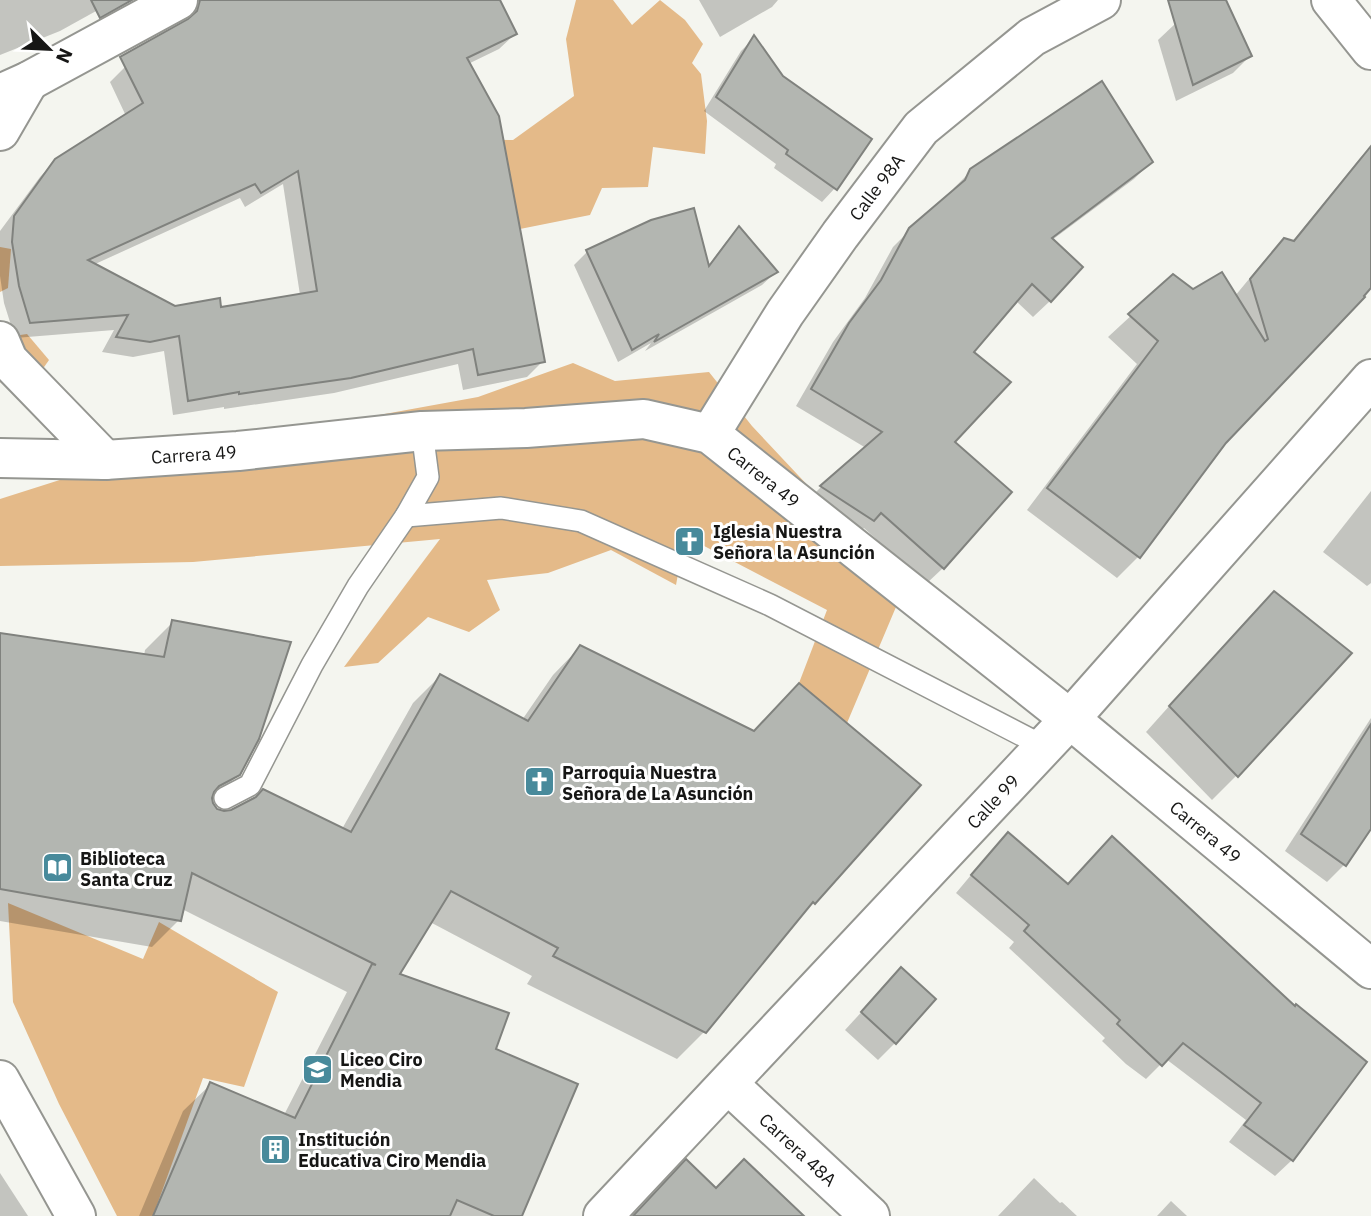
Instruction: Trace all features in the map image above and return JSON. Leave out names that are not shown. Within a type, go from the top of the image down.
[{"type":"street","points":[[0,131],[15,88],[178,0]]},
{"type":"street","name":"Calle 98A","points":[[710,434],[785,313],[921,128],[1031,37],[1101,0]]},
{"type":"street","points":[[1331,0],[1371,50]]},
{"type":"street","points":[[0,341],[8,360],[105,460]]},
{"type":"street","name":"Calle 99","points":[[603,1216],[1070,719],[1371,379]]},
{"type":"street","name":"Carrera 49","points":[[0,458],[105,460],[238,451],[422,431],[526,429],[644,419],[710,434],[1070,719],[1371,969]]},
{"type":"street","points":[[0,1080],[76,1216]]},
{"type":"street","name":"Carrera 48A","points":[[728,1084],[870,1216]]},
{"type":"lane","points":[[225,798],[250,785],[325,643],[428,477],[422,431]]},
{"type":"lane","points":[[406,516],[501,508],[581,521],[770,605],[1043,746]]},
{"type":"shaded area","points":[[576,0],[613,0],[632,25],[660,0],[685,20],[703,44],[692,63],[701,74],[707,121],[705,154],[653,147],[648,187],[602,188],[590,215],[520,229],[511,181],[444,193],[441,139],[513,140],[574,96],[566,39]]},
{"type":"shaded area","points":[[0,247],[11,249],[8,288],[0,292]]},
{"type":"shaded area","points":[[27,334],[49,360],[23,397],[0,382],[0,338]]},
{"type":"shaded area","points":[[573,363],[615,381],[709,372],[752,426],[904,588],[847,723],[799,683],[827,610],[685,536],[676,585],[611,550],[548,573],[487,580],[500,610],[469,632],[428,617],[378,663],[344,667],[440,539],[193,562],[0,566],[0,499],[110,464],[478,397]]},
{"type":"shaded area","points":[[8,903],[143,959],[159,922],[278,992],[244,1087],[203,1078],[153,1216],[117,1216],[59,1104],[13,1002]]},
{"type":"building","points":[[91,0],[132,0],[100,18]]},
{"type":"building","points":[[200,0],[500,0],[517,34],[467,58],[499,116],[545,362],[478,375],[473,349],[351,378],[188,401],[179,336],[150,342],[116,337],[128,315],[30,323],[19,286],[12,242],[14,216],[55,159],[143,103],[120,57],[188,19],[197,11]],"holes":[[[298,171],[317,291],[221,307],[220,298],[175,306],[88,260],[255,184],[261,193]]]},
{"type":"building","points":[[1168,0],[1226,0],[1252,56],[1193,85]]},
{"type":"building","points":[[754,35],[783,76],[872,139],[837,190],[786,154],[788,150],[716,97]]},
{"type":"building","points":[[1102,81],[1153,162],[1052,238],[1083,267],[1051,302],[1032,284],[974,352],[1011,382],[955,442],[1012,492],[944,569],[881,513],[874,521],[820,486],[882,432],[811,389],[849,323],[881,280],[909,228],[965,180],[970,169]]},
{"type":"building","points":[[1371,146],[1371,288],[1226,443],[1140,558],[1047,488],[1158,341],[1128,314],[1173,274],[1193,289],[1222,272],[1265,341],[1268,339],[1250,279],[1284,238],[1294,241]]},
{"type":"building","points":[[694,208],[709,266],[739,226],[778,272],[654,342],[659,334],[632,350],[586,250],[651,220]]},
{"type":"building","points":[[1274,591],[1352,653],[1238,777],[1169,706]]},
{"type":"building","points":[[172,620],[291,642],[259,739],[240,775],[219,786],[214,792],[213,803],[217,809],[224,811],[256,797],[263,789],[351,832],[440,674],[528,721],[580,645],[754,731],[799,683],[921,785],[815,904],[813,902],[706,1033],[553,956],[558,948],[451,891],[400,974],[509,1013],[496,1049],[578,1084],[522,1216],[494,1216],[457,1200],[450,1216],[153,1216],[210,1082],[295,1118],[372,964],[376,965],[192,873],[181,921],[0,889],[0,633],[164,657]]},
{"type":"building","points":[[1371,724],[1371,829],[1346,866],[1301,834]]},
{"type":"building","points":[[1008,832],[1068,884],[1112,836],[1295,1006],[1296,1004],[1367,1062],[1293,1161],[1244,1125],[1261,1103],[1183,1043],[1162,1066],[1117,1024],[1120,1020],[1024,931],[1029,925],[971,875]]},
{"type":"building","points":[[901,967],[936,999],[896,1044],[861,1012]]},
{"type":"building","points":[[686,1159],[716,1188],[744,1159],[804,1216],[633,1216]]},
{"type":"place","name":"Iglesia Nuestra Señora la Asunción","points":[[690,541]]},
{"type":"place","name":"Parroquia Nuestra Señora de La Asunción","points":[[539,782]]},
{"type":"place","name":"Biblioteca Santa Cruz","points":[[57,868]]},
{"type":"place","name":"Liceo Ciro Mendia","points":[[317,1069]]},
{"type":"place","name":"Institución Educativa Ciro Mendia","points":[[275,1149]]}]
